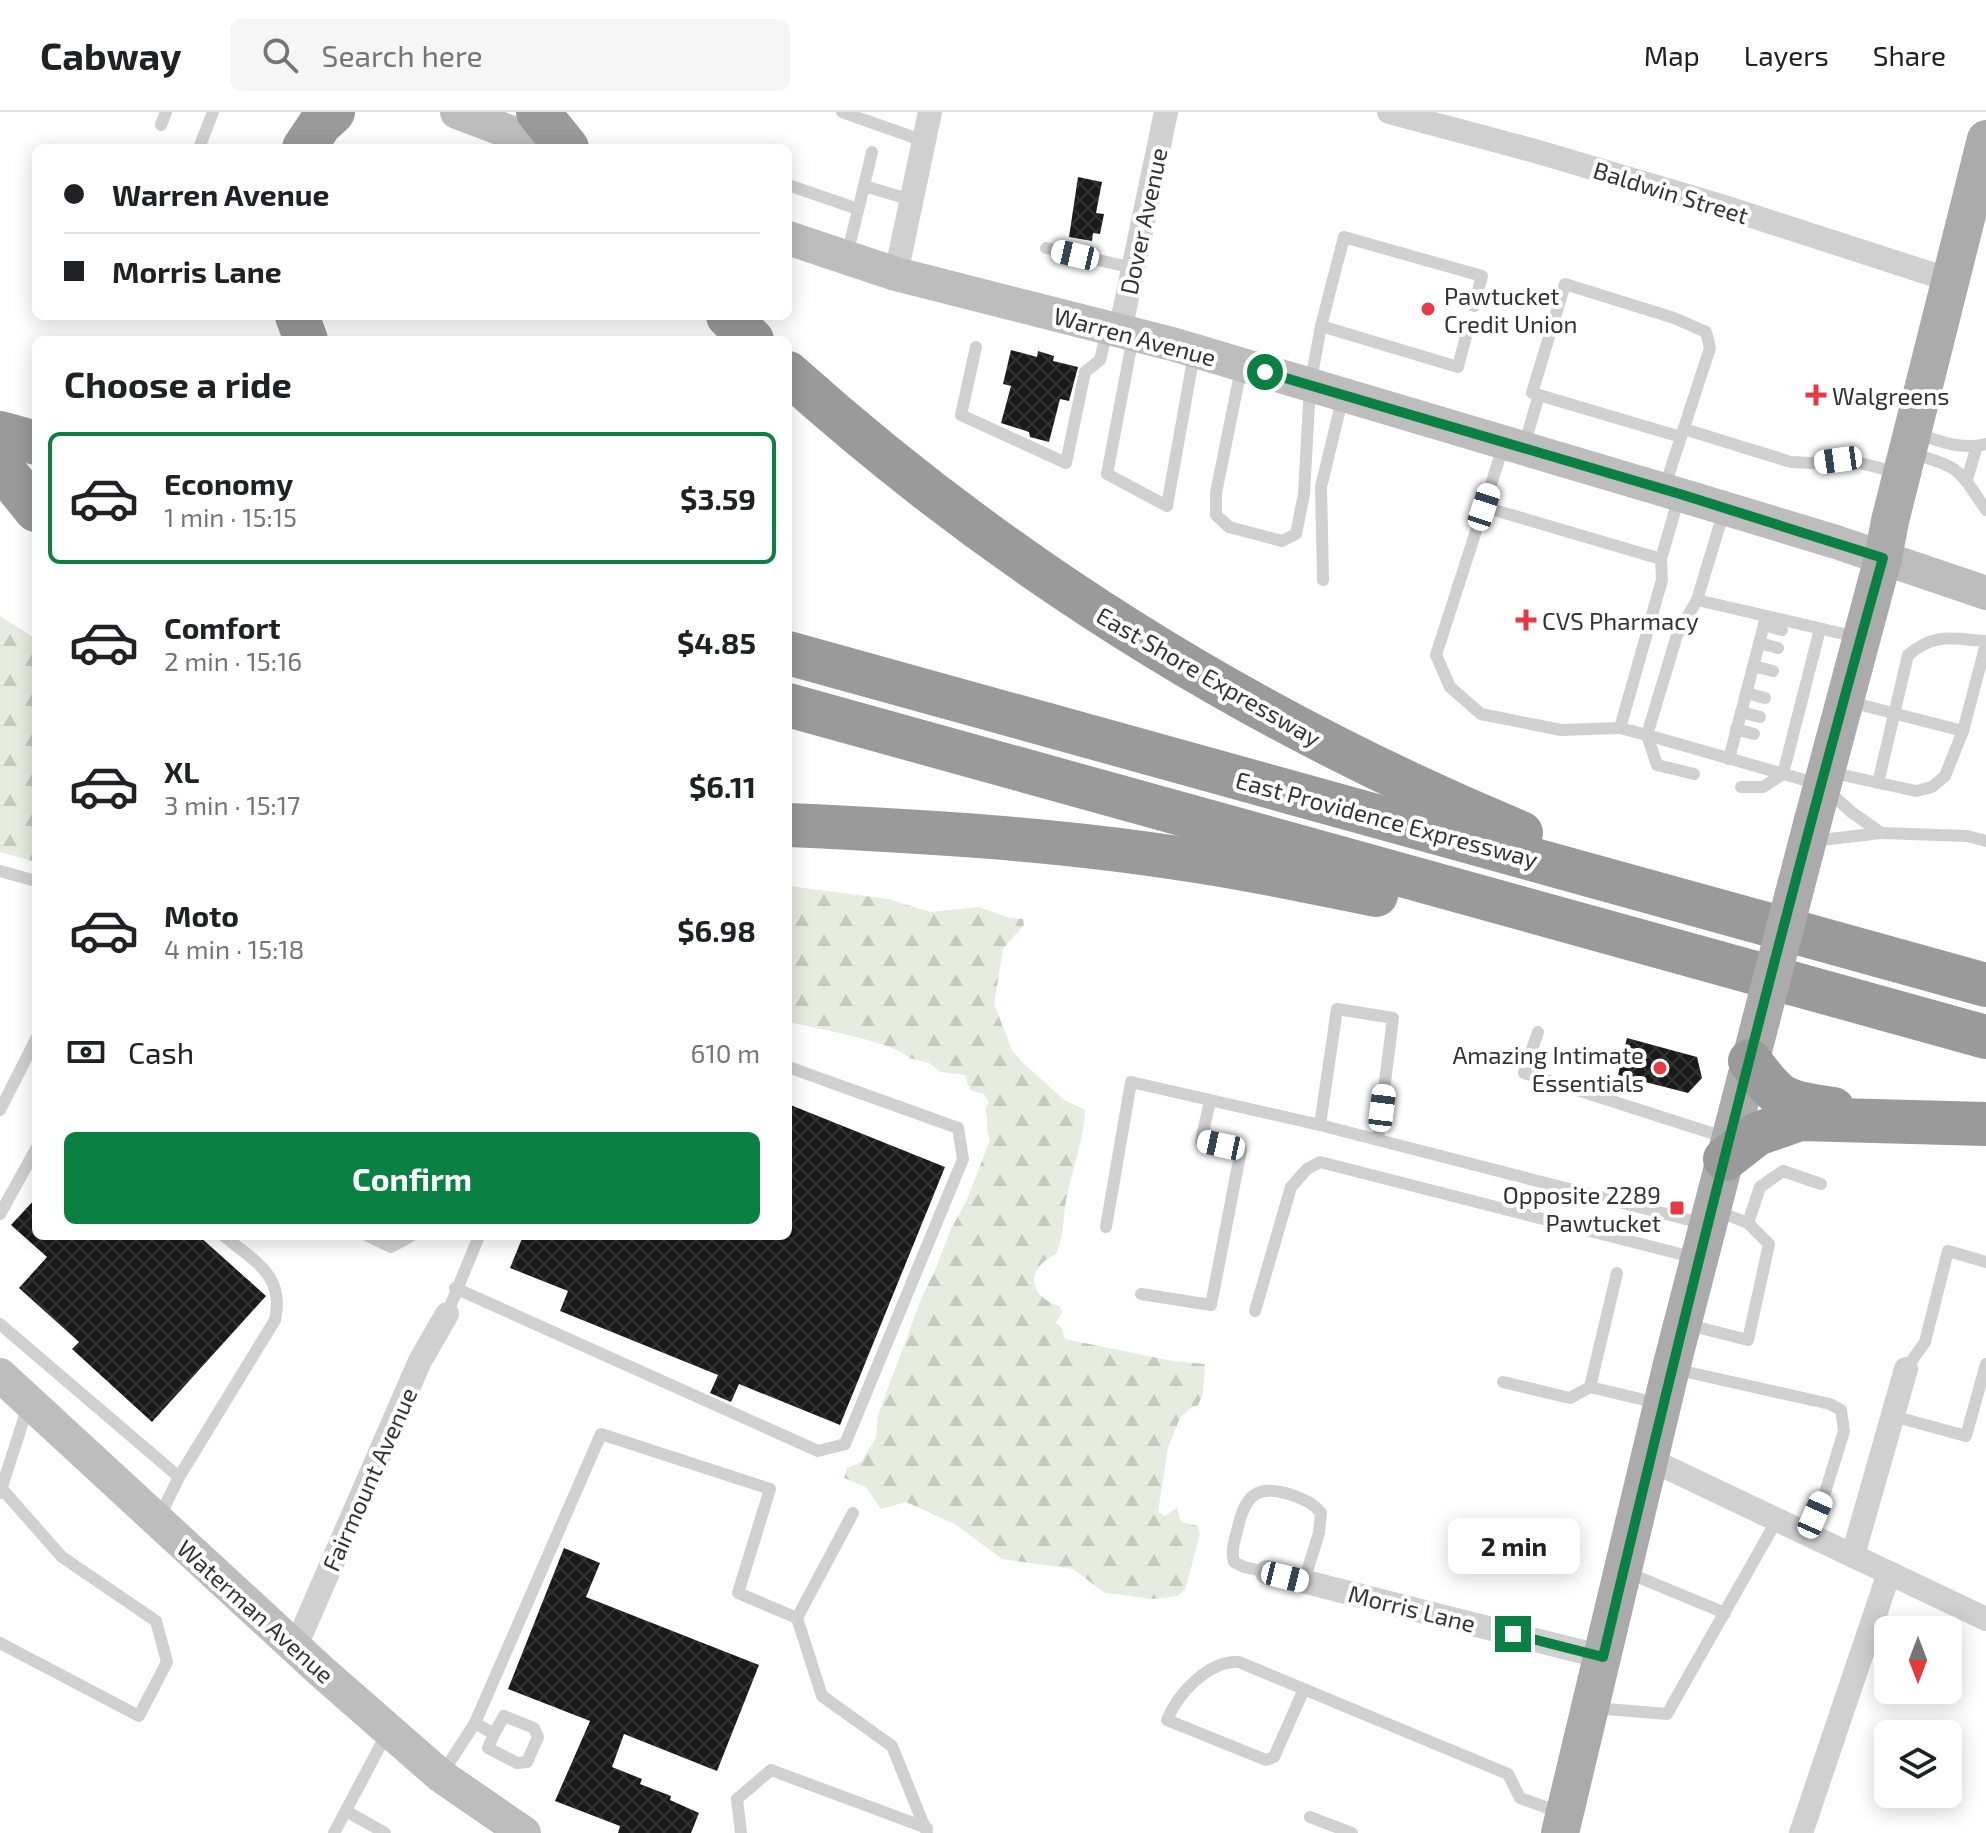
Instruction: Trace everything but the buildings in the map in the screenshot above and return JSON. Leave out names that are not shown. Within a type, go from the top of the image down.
[{"type":"highway","points":[[286,144],[295,112]]},
{"type":"highway","points":[[307,144],[320,124],[333,112]]},
{"type":"highway","points":[[538,112],[564,144]]},
{"type":"highway","points":[[732,320],[748,336]]},
{"type":"highway","name":"East Shore Expressway","points":[[792,376],[884,457],[972,525],[1076,598],[1189,669],[1352,756],[1510,829],[1678,899]]},
{"type":"highway","points":[[0,433],[32,442]]},
{"type":"highway","points":[[0,466],[32,505]]},
{"type":"highway","points":[[0,486],[32,495]]},
{"type":"highway","name":"East Providence Expressway","points":[[792,654],[1986,985]]},
{"type":"highway","name":"East Providence Expressway","points":[[792,706],[1986,1037]]},
{"type":"highway","points":[[792,825],[984,836],[1191,860],[1732,967]]},
{"type":"highway","points":[[1750,1061],[1770,1088],[1787,1101],[1899,1120]]},
{"type":"highway","points":[[1728,1149],[1788,1121],[1812,1117],[1986,1124]]},
{"type":"main road","points":[[457,112],[541,144]]},
{"type":"main road","points":[[1562,1824],[1682,1324],[1883,558],[1986,139]]},
{"type":"main road","name":"Warren Avenue","points":[[792,239],[896,274],[1194,351],[1672,492],[1986,593]]},
{"type":"main road","name":"Waterman Avenue","points":[[0,1376],[441,1776],[524,1833]]},
{"type":"street","points":[[896,274],[930,112]]},
{"type":"street","name":"Dover Avenue","points":[[1121,331],[1166,112]]},
{"type":"street","name":"Baldwin Street","points":[[1389,112],[1721,206],[1950,280]]},
{"type":"street","name":"Fairmount Avenue","points":[[296,1646],[420,1361],[447,1314]]},
{"type":"street","points":[[1853,1555],[1906,1369]]},
{"type":"street","points":[[1649,1459],[1986,1619]]},
{"type":"street","name":"Morris Lane","points":[[1267,1572],[1603,1657]]},
{"type":"street","points":[[1801,1833],[1889,1573]]},
{"type":"lane","points":[[161,125],[166,112]]},
{"type":"lane","points":[[201,144],[213,112]]},
{"type":"lane","points":[[842,112],[924,141]]},
{"type":"lane","points":[[846,258],[872,152]]},
{"type":"lane","points":[[792,186],[858,209]]},
{"type":"lane","points":[[864,186],[912,200]]},
{"type":"lane","points":[[1242,366],[1216,493],[1216,515],[1229,527],[1282,541],[1296,534],[1304,494],[1310,386],[1321,326],[1344,237],[1482,276],[1474,306]]},
{"type":"lane","points":[[1046,248],[1133,268]]},
{"type":"lane","points":[[1620,728],[1662,580],[1661,559],[1682,433],[1710,348],[1706,332],[1674,318],[1565,284],[1532,393],[1539,395],[1682,433],[1791,462],[1849,460],[1948,445],[1969,448],[1982,445]]},
{"type":"lane","points":[[1321,326],[1458,367],[1466,336]]},
{"type":"lane","points":[[976,347],[961,415],[1066,463],[1085,372],[1100,360],[1121,331]]},
{"type":"lane","points":[[1121,331],[1107,474],[1167,506],[1194,351]]},
{"type":"lane","points":[[1539,395],[1484,507],[1436,655],[1450,687],[1481,714],[1561,730],[1620,728],[1783,774],[1878,783],[1916,791],[1932,787],[1945,776],[1963,731],[1986,642],[1941,638],[1924,643],[1908,655],[1878,783]]},
{"type":"lane","points":[[1323,580],[1321,487],[1343,396]]},
{"type":"lane","points":[[1967,479],[1982,445]]},
{"type":"lane","points":[[1907,453],[1953,466],[1967,479],[1986,510]]},
{"type":"lane","points":[[1484,507],[1661,559]]},
{"type":"lane","points":[[1694,774],[1657,765],[1647,735],[1677,635],[1697,600],[1725,508]]},
{"type":"lane","points":[[1697,600],[1814,635],[1861,638]]},
{"type":"lane","points":[[1765,621],[1782,630]]},
{"type":"lane","points":[[1729,759],[1765,621]]},
{"type":"lane","points":[[1741,787],[1763,787],[1783,774],[1800,708],[1800,679],[1814,635]]},
{"type":"lane","points":[[1759,643],[1778,648]]},
{"type":"lane","points":[[1753,666],[1773,671]]},
{"type":"lane","points":[[1746,693],[1765,698]]},
{"type":"lane","points":[[1843,701],[1963,731]]},
{"type":"lane","points":[[1786,705],[1800,708]]},
{"type":"lane","points":[[1741,712],[1760,717]]},
{"type":"lane","points":[[1781,723],[1796,726]]},
{"type":"lane","points":[[1736,729],[1754,734]]},
{"type":"lane","points":[[1777,740],[1791,743]]},
{"type":"lane","points":[[1824,778],[1850,811],[1881,833]]},
{"type":"lane","points":[[1810,833],[1967,836],[1986,841]]},
{"type":"lane","points":[[0,871],[32,880]]},
{"type":"lane","points":[[1320,1125],[1337,1009],[1393,1018],[1378,1138]]},
{"type":"lane","points":[[1538,1032],[1524,1073],[1728,1149]]},
{"type":"lane","points":[[0,1110],[32,1047]]},
{"type":"lane","points":[[455,1288],[818,1451],[845,1444],[963,1159],[958,1128],[792,1068]]},
{"type":"lane","points":[[1106,1227],[1131,1082],[1378,1138],[1706,1231]]},
{"type":"lane","points":[[1141,1294],[1211,1305],[1241,1150],[1201,1141],[1210,1101]]},
{"type":"lane","points":[[0,1214],[32,1156]]},
{"type":"lane","points":[[1255,1311],[1291,1187],[1307,1169],[1320,1162],[1706,1231],[1748,1223]]},
{"type":"lane","points":[[1748,1223],[1760,1187],[1783,1171],[1821,1184]]},
{"type":"lane","points":[[1682,1324],[1748,1340],[1769,1244],[1748,1223]]},
{"type":"lane","points":[[157,1521],[179,1477],[275,1320],[279,1302],[276,1288],[265,1272],[229,1240]]},
{"type":"lane","points":[[376,1240],[391,1247],[404,1240]]},
{"type":"lane","points":[[447,1314],[455,1288],[477,1240]]},
{"type":"lane","points":[[1906,1369],[1925,1342],[1948,1251],[1986,1262]]},
{"type":"lane","points":[[1590,1387],[1617,1273]]},
{"type":"lane","points":[[0,1324],[179,1477]]},
{"type":"lane","points":[[1893,1416],[1966,1436],[1986,1364]]},
{"type":"lane","points":[[1503,1382],[1570,1398],[1590,1387],[1667,1386],[1830,1404],[1841,1410],[1844,1431],[1824,1496],[1807,1534]]},
{"type":"lane","points":[[0,1643],[139,1716],[167,1662],[156,1621],[62,1557],[1,1491],[29,1403]]},
{"type":"lane","points":[[441,1776],[475,1723],[601,1434],[770,1489],[738,1593],[797,1618]]},
{"type":"lane","points":[[1267,1572],[1234,1562],[1232,1554],[1248,1498],[1263,1490],[1277,1490],[1313,1503],[1321,1513],[1319,1533],[1304,1581]]},
{"type":"lane","points":[[853,1513],[797,1618],[822,1696],[892,1746],[927,1831]]},
{"type":"lane","points":[[1591,1708],[1667,1714],[1777,1520]]},
{"type":"lane","points":[[1623,1570],[1725,1613]]},
{"type":"lane","points":[[1304,1689],[1274,1757],[1266,1760],[1167,1720],[1178,1699],[1209,1670],[1228,1661],[1239,1662],[1304,1689],[1508,1774],[1520,1798],[1562,1824]]},
{"type":"lane","points":[[475,1723],[494,1734]]},
{"type":"lane","points":[[334,1833],[389,1730]]},
{"type":"lane","points":[[741,1833],[737,1799],[771,1770],[927,1831]]},
{"type":"lane","points":[[346,1811],[385,1833]]},
{"type":"lane","points":[[1310,1817],[1352,1833]]},
{"type":"green space","points":[[0,616],[32,636],[32,861],[0,852]]},
{"type":"green space","points":[[792,887],[888,899],[930,912],[979,907],[1006,917],[1023,919],[1024,925],[1003,949],[994,1004],[1012,1050],[1021,1061],[1064,1100],[1085,1110],[1059,1245],[1056,1254],[1046,1260],[1035,1274],[1036,1289],[1041,1296],[1059,1306],[1062,1312],[1056,1323],[1062,1328],[1065,1339],[1172,1361],[1205,1364],[1203,1394],[1198,1405],[1189,1409],[1179,1420],[1168,1448],[1158,1512],[1165,1516],[1177,1508],[1181,1522],[1198,1526],[1200,1534],[1185,1590],[1177,1596],[1153,1599],[1105,1593],[1073,1569],[1002,1559],[955,1524],[906,1502],[881,1509],[866,1487],[844,1478],[847,1468],[861,1462],[876,1438],[878,1415],[922,1297],[966,1202],[990,1140],[985,1110],[989,1102],[984,1094],[970,1090],[965,1075],[941,1072],[929,1063],[909,1058],[889,1047],[792,1023]]},
{"type":"place","name":"Pawtucket Credit Union","points":[[1428,309]]},
{"type":"place","name":"Walgreens","points":[[1816,395]]},
{"type":"place","name":"CVS Pharmacy","points":[[1526,620]]},
{"type":"place","name":"Amazing Intimate Essentials","points":[[1660,1068]]},
{"type":"place","name":"Opposite 2289 Pawtucket","points":[[1677,1208]]},
{"type":"route","points":[[1265,372],[1680,494],[1883,558],[1711,1210],[1603,1657],[1513,1634]]}]
